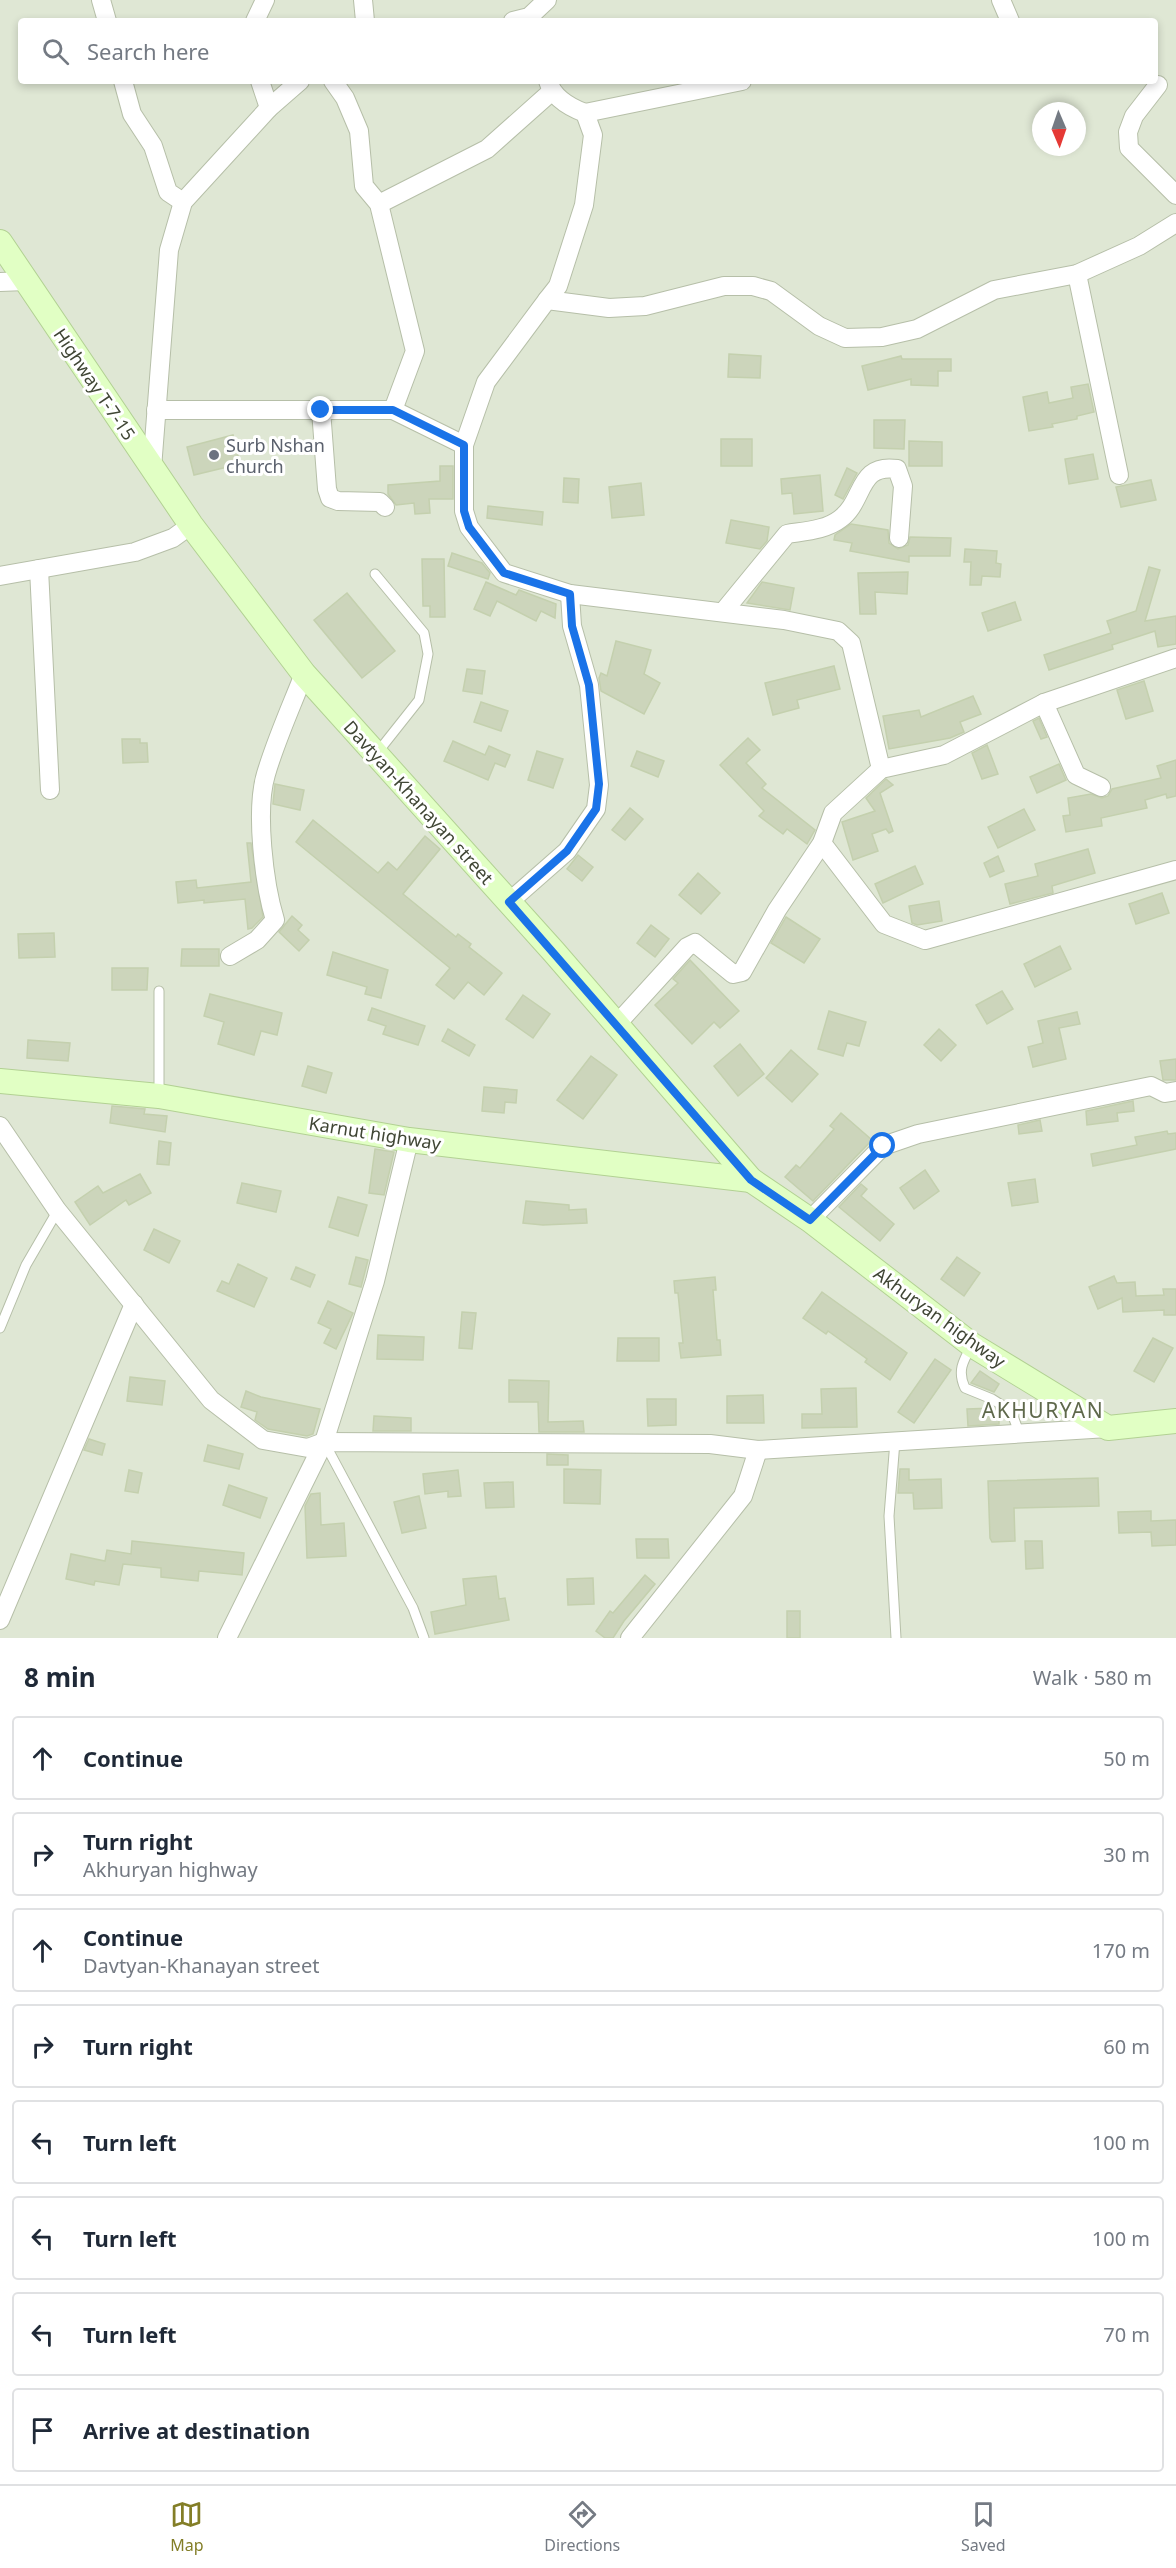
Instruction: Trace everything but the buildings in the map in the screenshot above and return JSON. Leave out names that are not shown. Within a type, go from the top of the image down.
[{"type":"main road","name":"Highway T-7-15","points":[[0,242],[191,525]]},
{"type":"main road","name":"Davtyan-Khanayan street","points":[[191,525],[304,674],[509,902],[751,1180]]},
{"type":"main road","name":"Karnut highway","points":[[0,1081],[159,1096],[409,1140],[751,1180]]},
{"type":"main road","name":"Akhuryan highway","points":[[751,1180],[810,1220],[972,1345],[1108,1428]]},
{"type":"main road","points":[[1108,1428],[1176,1421]]},
{"type":"street","points":[[101,0],[106,18]]},
{"type":"street","points":[[256,18],[265,0]]},
{"type":"street","points":[[363,0],[365,18]]},
{"type":"street","points":[[520,0],[524,18]]},
{"type":"street","points":[[526,18],[547,0]]},
{"type":"street","points":[[1001,0],[1009,18]]},
{"type":"street","points":[[124,84],[132,114],[153,146],[168,192],[183,201]]},
{"type":"street","points":[[261,84],[269,108]]},
{"type":"street","points":[[152,468],[169,250],[183,201],[269,108],[297,84]]},
{"type":"street","points":[[335,84],[345,98],[359,131],[364,186],[379,204],[415,351],[393,410]]},
{"type":"street","points":[[379,204],[487,150],[549,86],[573,109],[585,112],[727,84]]},
{"type":"street","points":[[1160,85],[1134,116],[1128,132],[1129,148],[1176,195]]},
{"type":"street","points":[[585,112],[593,135],[584,206],[558,286],[486,382],[464,445],[464,511],[469,527],[504,573],[570,594],[784,620],[838,631],[851,643],[881,769]]},
{"type":"street","points":[[547,300],[609,308],[645,306],[724,286],[753,286],[771,291],[819,326],[845,338],[882,337],[917,329],[994,290],[1077,274],[1139,246],[1176,223]]},
{"type":"street","points":[[1077,274],[1119,475]]},
{"type":"street","points":[[0,282],[26,281]]},
{"type":"street","points":[[156,410],[393,410],[464,445]]},
{"type":"street","points":[[321,410],[327,489],[330,498],[338,501],[380,502],[385,507]]},
{"type":"street","points":[[723,612],[787,534],[821,529],[841,519],[870,472],[884,467],[897,468],[903,486],[899,538]]},
{"type":"street","points":[[0,576],[135,552],[173,538],[191,525]]},
{"type":"street","points":[[39,569],[50,790]]},
{"type":"street","points":[[509,902],[567,851],[596,809],[599,784],[589,685],[572,626],[570,594]]},
{"type":"street","points":[[616,1025],[687,946],[695,943],[733,974],[742,972],[777,910],[822,843],[833,813],[881,769],[944,755],[1044,703],[1176,658]]},
{"type":"street","points":[[230,956],[257,940],[275,920],[268,897],[260,803],[265,775],[304,674]]},
{"type":"street","points":[[1044,703],[1076,776],[1101,787]]},
{"type":"street","points":[[822,843],[884,924],[925,940],[1176,870]]},
{"type":"street","points":[[810,1220],[883,1146],[918,1134],[1150,1086],[1165,1093],[1176,1091]]},
{"type":"street","points":[[0,1126],[58,1210],[211,1400],[263,1440],[308,1448],[324,1442],[710,1444],[758,1450],[1108,1428]]},
{"type":"street","points":[[227,1638],[324,1442],[375,1281],[409,1140]]},
{"type":"street","points":[[0,1620],[134,1304]]},
{"type":"street","points":[[630,1638],[743,1496],[758,1450]]},
{"type":"lane","points":[[375,574],[424,633],[428,654],[419,700],[377,753]]},
{"type":"lane","points":[[159,991],[159,1096]]},
{"type":"lane","points":[[0,1328],[26,1265],[58,1210]]},
{"type":"lane","points":[[972,1345],[962,1363],[960,1378],[965,1388],[992,1399],[1011,1411],[1020,1435]]},
{"type":"lane","points":[[895,1441],[889,1516],[896,1638]]},
{"type":"lane","points":[[324,1442],[414,1608],[424,1638]]},
{"type":"shaded area","name":"AKHURYAN","points":[[0,0],[1176,0],[1176,1638],[0,1638]]},
{"type":"place","name":"Surb Nshan church","points":[[214,455]]},
{"type":"district","name":"AKHURYAN","points":[[1043,1410]]},
{"type":"route","points":[[321,410],[393,410],[464,445],[464,511],[469,527],[504,573],[570,594],[572,626],[589,685],[599,784],[596,809],[567,851],[509,902],[751,1180],[810,1220],[883,1146]]}]
